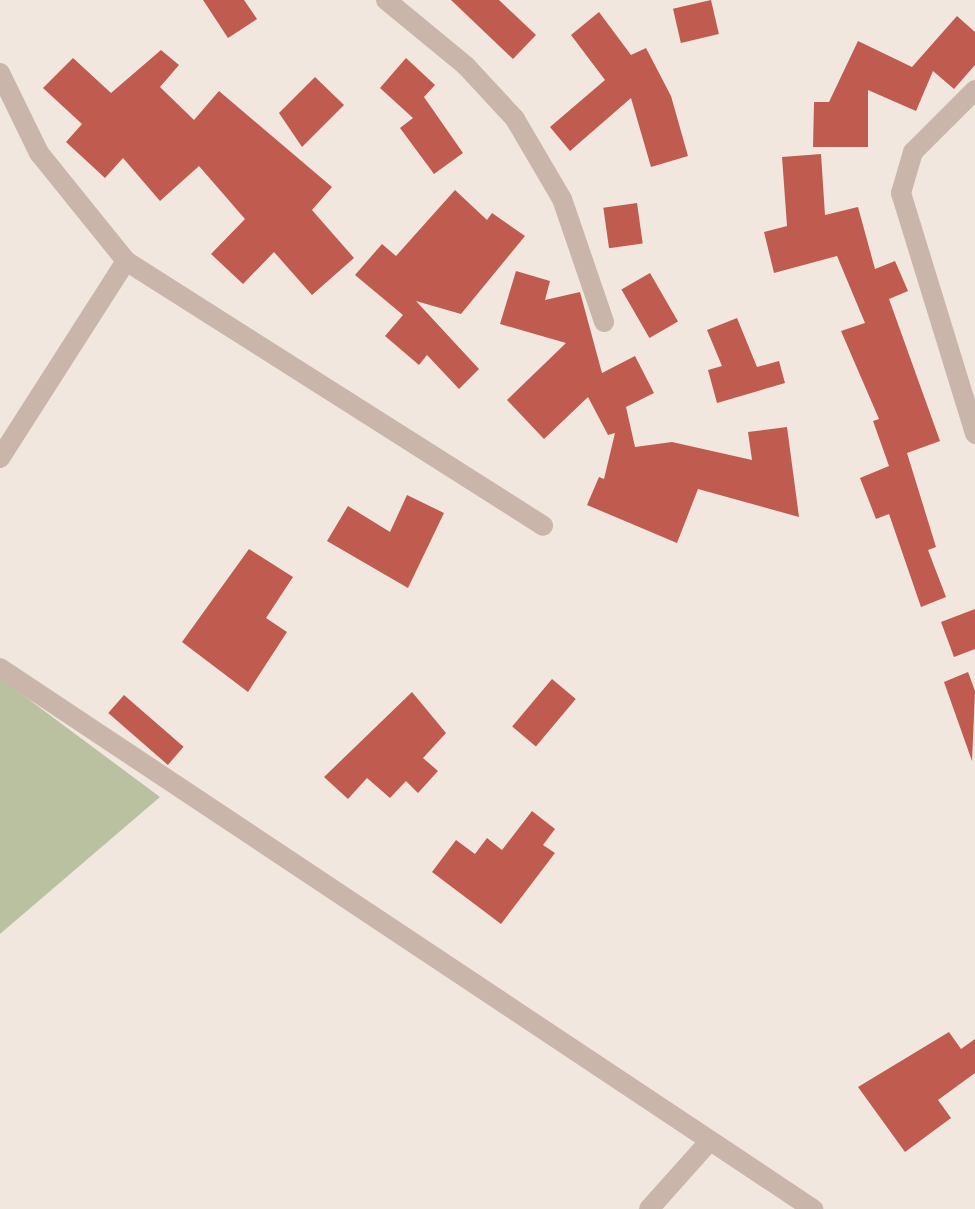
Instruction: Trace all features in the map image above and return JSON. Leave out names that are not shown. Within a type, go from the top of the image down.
[{"type":"street","points":[[386,0],[466,66],[515,119],[562,199],[604,322]]},
{"type":"street","points":[[0,73],[39,153],[126,261],[543,526]]},
{"type":"street","points":[[975,90],[913,152],[901,193],[975,434]]},
{"type":"street","points":[[0,458],[126,261]]},
{"type":"street","points":[[0,668],[813,1209]]},
{"type":"street","points":[[649,1209],[709,1142]]},
{"type":"green space","points":[[0,678],[160,797],[0,934]]},
{"type":"building","points":[[203,0],[244,0],[257,19],[228,38]]},
{"type":"building","points":[[451,0],[499,0],[536,35],[513,59]]},
{"type":"building","points":[[711,0],[719,34],[681,43],[673,9]]},
{"type":"building","points":[[599,12],[631,55],[646,48],[671,96],[688,156],[651,167],[631,98],[570,151],[550,127],[605,80],[571,35]]},
{"type":"building","points":[[957,16],[975,32],[975,65],[954,89],[933,71],[916,111],[868,90],[868,147],[813,147],[814,102],[829,102],[858,41],[912,67]]},
{"type":"building","points":[[161,50],[179,65],[160,87],[194,120],[219,91],[332,187],[312,210],[354,258],[312,295],[274,252],[243,284],[211,254],[245,219],[199,166],[160,201],[123,158],[105,178],[66,142],[82,124],[43,88],[73,58],[111,93]]},
{"type":"building","points":[[406,58],[435,85],[424,97],[463,153],[434,174],[400,128],[413,118],[380,88]]},
{"type":"building","points":[[315,77],[344,105],[302,147],[279,113]]},
{"type":"building","points":[[821,154],[825,215],[858,207],[875,269],[895,261],[908,291],[889,299],[940,441],[907,453],[936,547],[928,550],[946,597],[921,607],[889,514],[876,519],[860,478],[889,466],[873,421],[879,419],[841,331],[865,323],[837,256],[774,273],[764,232],[787,226],[782,157]]},
{"type":"building","points":[[455,190],[487,220],[492,213],[525,236],[461,314],[416,301],[479,369],[459,389],[427,355],[419,365],[385,336],[403,315],[355,275],[382,244],[396,256]]},
{"type":"building","points":[[637,203],[643,244],[609,248],[603,208]]},
{"type":"building","points":[[516,271],[550,281],[545,300],[580,292],[602,373],[635,356],[654,393],[626,407],[635,447],[672,442],[752,460],[748,432],[787,427],[799,517],[698,489],[677,543],[587,505],[599,477],[604,479],[615,433],[608,435],[588,397],[544,439],[507,400],[566,343],[500,324]]},
{"type":"building","points":[[650,273],[678,321],[649,338],[621,290]]},
{"type":"building","points":[[737,318],[757,367],[779,361],[785,383],[717,403],[708,370],[722,366],[707,330]]},
{"type":"building","points":[[407,495],[444,513],[408,588],[327,541],[348,506],[390,532]]},
{"type":"building","points":[[249,549],[293,577],[266,618],[287,632],[248,692],[182,642]]},
{"type":"building","points":[[975,609],[975,649],[954,657],[941,622]]},
{"type":"building","points":[[968,672],[975,691],[972,761],[944,682]]},
{"type":"building","points":[[552,679],[576,699],[536,746],[512,726]]},
{"type":"building","points":[[412,692],[446,733],[423,758],[438,771],[418,793],[406,781],[390,798],[367,778],[348,799],[324,777]]},
{"type":"building","points":[[124,695],[184,747],[168,765],[108,713]]},
{"type":"building","points":[[532,811],[555,829],[543,845],[555,853],[501,924],[432,872],[456,840],[475,854],[487,838],[502,850]]},
{"type":"building","points":[[949,1032],[961,1049],[975,1039],[975,1073],[938,1100],[951,1118],[905,1152],[858,1087]]}]
